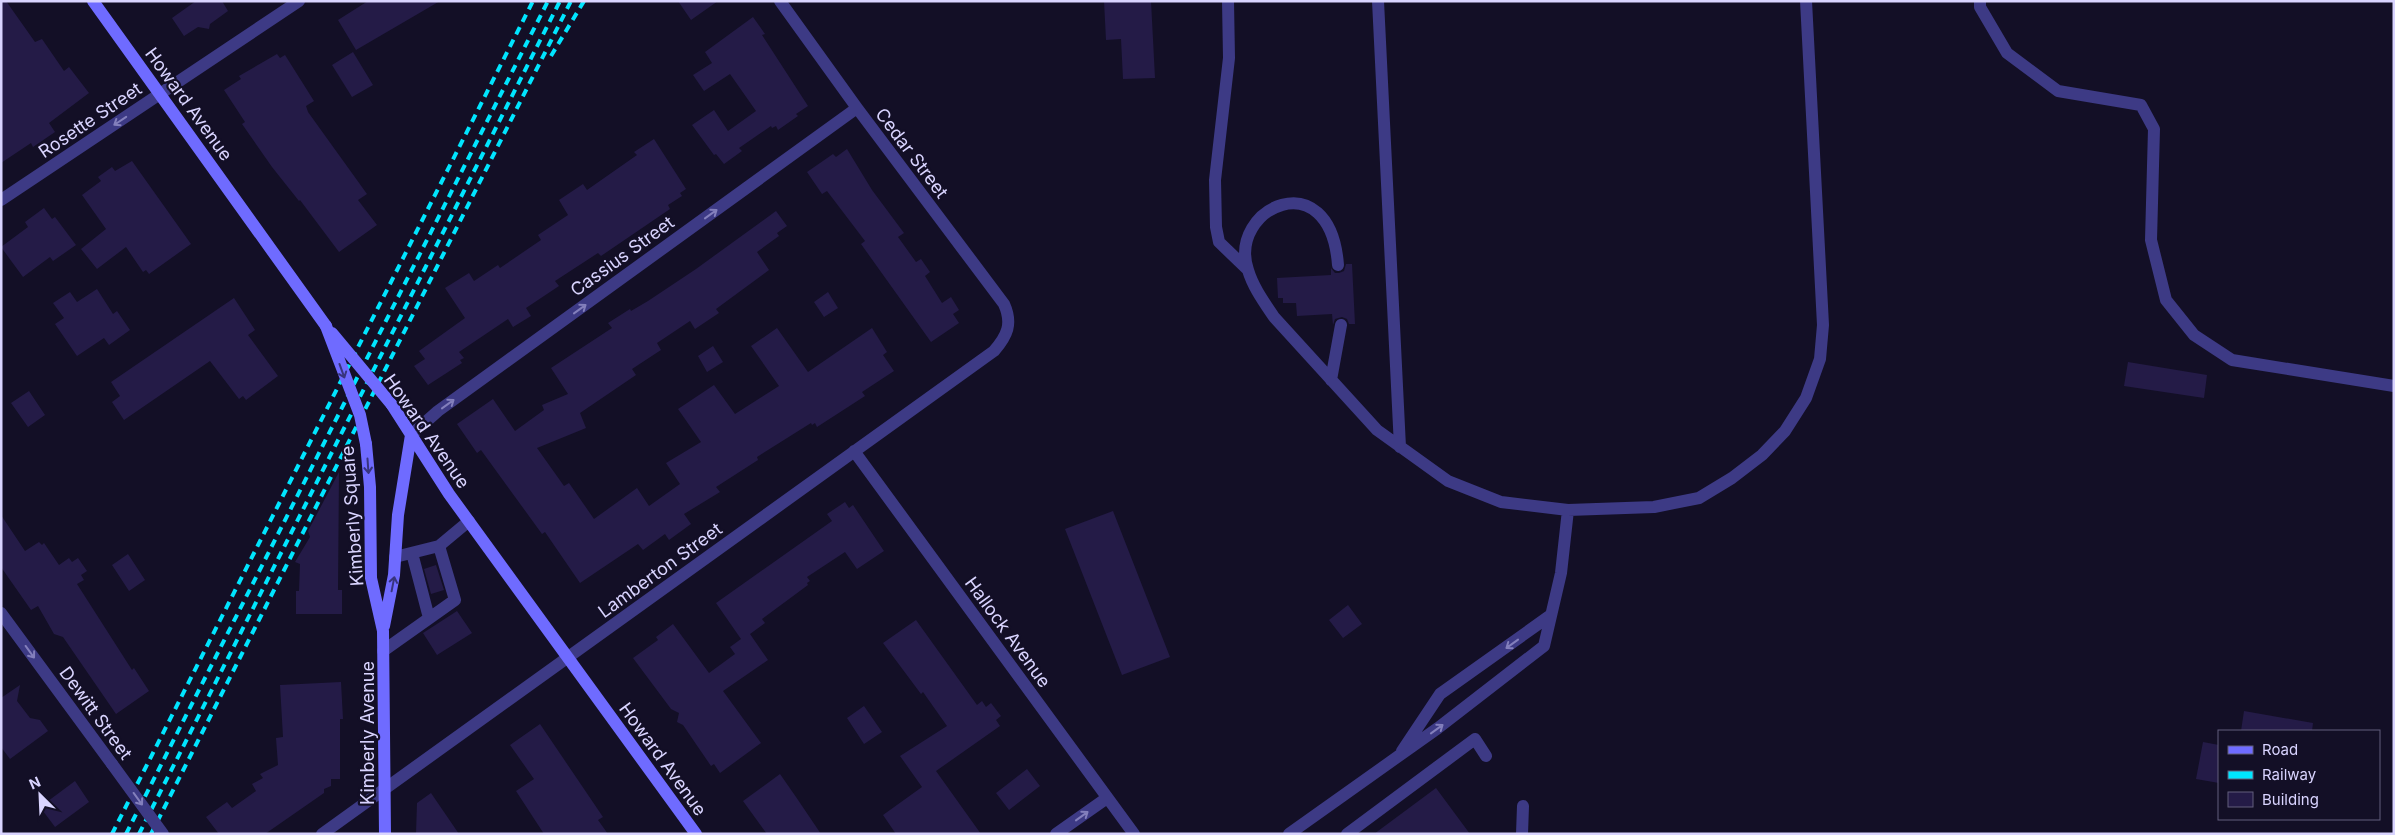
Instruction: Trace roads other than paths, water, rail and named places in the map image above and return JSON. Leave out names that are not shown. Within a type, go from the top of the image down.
[{"type":"main road","name":"Howard Avenue","points":[[93,1],[326,326],[392,405],[469,521],[696,834]]},
{"type":"main road","name":"Kimberly Square","points":[[326,326],[360,415],[366,444],[370,487],[372,578],[383,632]]},
{"type":"main road","name":"Kimberly Square","points":[[383,632],[394,575],[398,515],[411,435]]},
{"type":"main road","name":"Kimberly Avenue","points":[[383,632],[385,834]]},
{"type":"street","name":"Rosette Street","points":[[1,200],[298,1]]},
{"type":"street","name":"Cedar Street","points":[[780,1],[857,108],[1004,304],[1009,314],[1009,327]]},
{"type":"street","points":[[1228,1],[1229,58],[1215,180],[1216,227],[1219,242],[1247,269]]},
{"type":"street","points":[[1378,1],[1400,447]]},
{"type":"street","points":[[1338,265],[1337,246],[1326,220],[1311,207],[1297,202],[1279,204],[1264,213],[1248,238],[1245,254],[1247,269],[1260,297],[1274,316],[1377,430],[1448,481],[1501,502],[1568,510],[1654,507],[1699,498],[1732,478],[1762,455],[1785,431],[1806,398],[1820,359],[1823,325],[1806,1]]},
{"type":"street","points":[[1980,1],[1980,7],[2007,53],[2058,91],[2141,105],[2154,129],[2151,240],[2166,300],[2194,335],[2232,360],[2394,386]]},
{"type":"street","name":"Cassius Street","points":[[411,435],[446,406],[857,108]]},
{"type":"street","points":[[1331,380],[1341,325]]},
{"type":"street","name":"Lamberton Street","points":[[322,834],[994,351],[1005,339],[1009,327]]},
{"type":"street","name":"Hallock Avenue","points":[[854,451],[1134,834]]},
{"type":"street","points":[[1289,834],[1438,728],[1544,646],[1561,573],[1568,510]]},
{"type":"street","points":[[395,557],[439,546],[469,521]]},
{"type":"street","points":[[383,651],[455,600],[439,546]]},
{"type":"street","points":[[412,553],[429,618]]},
{"type":"street","name":"Dewitt Street","points":[[1,613],[164,834]]},
{"type":"street","points":[[1397,757],[1440,694],[1551,615]]},
{"type":"street","points":[[1347,834],[1475,739],[1486,756]]},
{"type":"street","points":[[1056,834],[1107,798]]},
{"type":"street","points":[[1522,834],[1523,806]]},
{"type":"railway","points":[[112,834],[533,1]]},
{"type":"railway","points":[[126,834],[548,1]]},
{"type":"railway","points":[[139,834],[560,1]]},
{"type":"railway","points":[[151,834],[571,1]]},
{"type":"railway","points":[[551,56],[584,1]]}]
